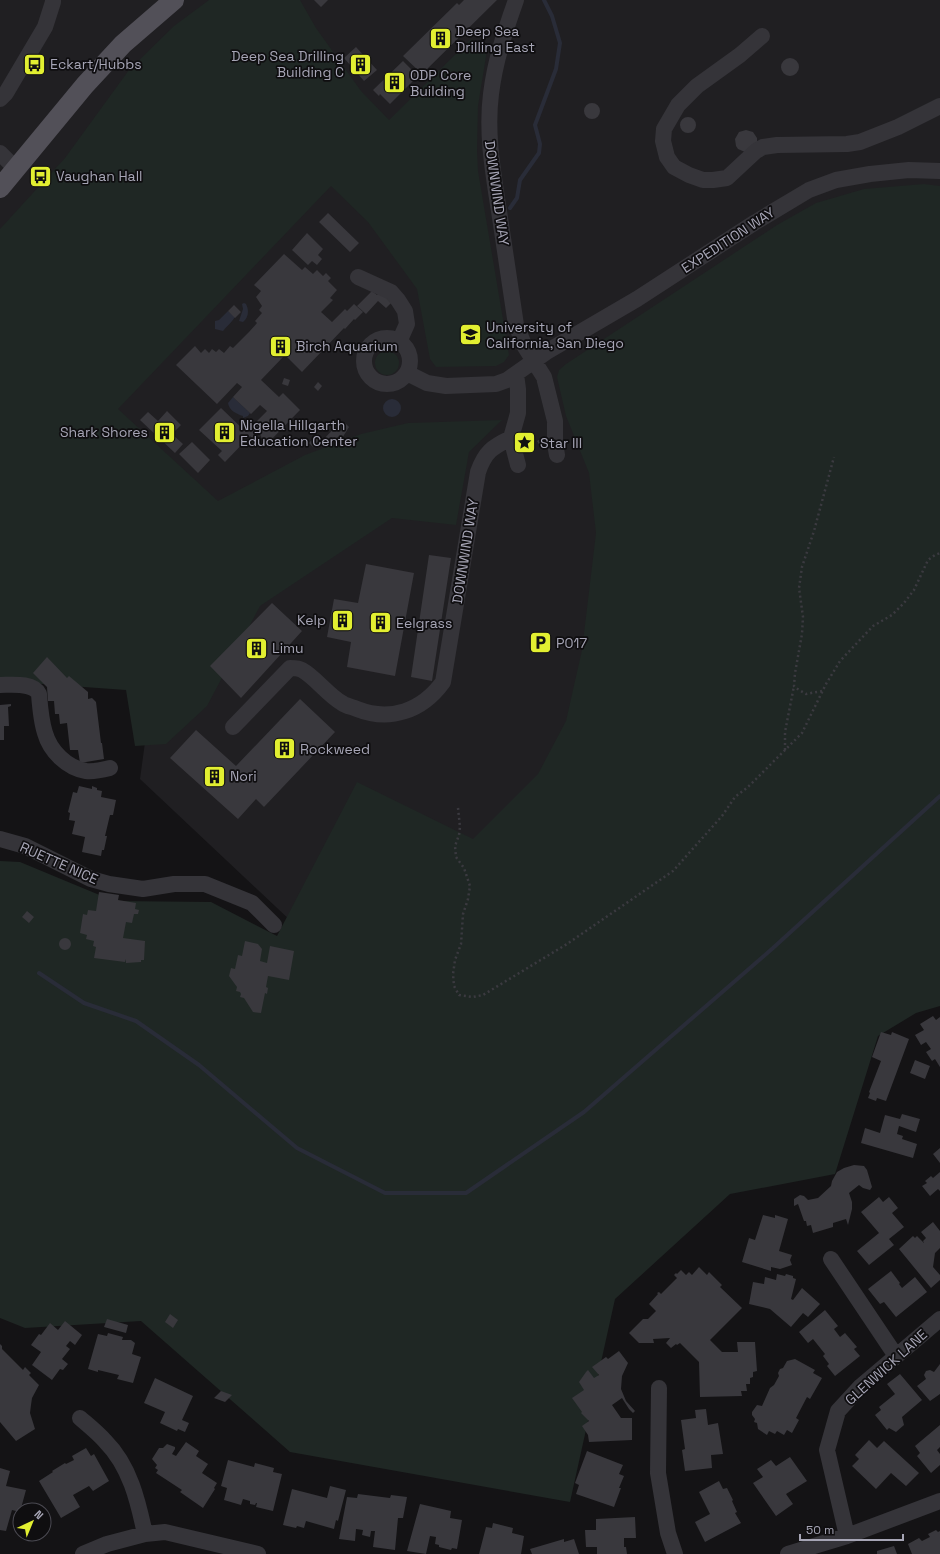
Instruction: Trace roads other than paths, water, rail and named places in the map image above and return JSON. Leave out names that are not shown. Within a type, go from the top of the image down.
[{"type":"main road","points":[[0,188],[85,86],[123,44],[174,0]]},
{"type":"street","points":[[0,99],[6,93],[45,27],[53,2],[52,0]]},
{"type":"street","name":"DOWNWIND WAY","points":[[516,0],[496,64],[489,116],[490,150],[516,325],[525,347],[544,377],[555,421],[555,444],[557,455]]},
{"type":"street","points":[[762,36],[740,55],[697,86],[678,105],[664,129],[663,141],[667,158],[674,167],[703,180],[727,178],[763,147],[777,145],[847,144],[860,142],[898,127],[940,106]]},
{"type":"street","points":[[0,153],[16,169]]},
{"type":"street","name":"EXPEDITION WAY","points":[[407,373],[427,383],[446,386],[496,384],[507,380],[534,361],[637,299],[754,223],[809,190],[836,180],[870,174],[909,170],[940,172]]},
{"type":"street","points":[[358,277],[391,292],[398,300],[405,311],[407,324],[400,342]]},
{"type":"street","points":[[385,338],[400,342],[409,353],[410,360],[407,373],[402,379],[395,383],[380,383],[368,374],[364,359],[366,351],[371,345],[385,338]]},
{"type":"street","points":[[516,374],[518,388],[518,413],[511,438],[518,465]]},
{"type":"street","name":"DOWNWIND WAY","points":[[233,727],[290,668],[301,669],[343,704],[363,712],[381,715],[401,713],[422,704],[435,693],[443,682],[478,472],[487,453],[496,445],[511,438]]},
{"type":"street","points":[[0,685],[31,686],[37,689],[45,734],[50,746],[59,758],[74,768],[86,771],[96,771],[110,768]]},
{"type":"street","name":"RUETTE NICE","points":[[0,839],[25,846],[91,879],[109,884],[143,888],[174,884],[205,884],[252,903],[274,925]]},
{"type":"street","points":[[831,1259],[896,1356]]},
{"type":"street","name":"GLENWICK LANE","points":[[847,1536],[827,1450],[838,1411],[861,1386],[940,1319]]},
{"type":"street","points":[[659,1388],[658,1473],[668,1533],[674,1554]]},
{"type":"street","points":[[80,1418],[106,1441],[124,1467],[137,1498],[145,1534]]},
{"type":"street","points":[[788,1554],[847,1536],[940,1501]]},
{"type":"street","points":[[83,1554],[107,1544],[145,1534],[165,1532],[258,1554]]},
{"type":"water","points":[[244,303],[247,306],[248,313],[243,322],[239,321],[243,309],[242,304]]},
{"type":"water","points":[[228,311],[235,317],[234,319],[223,331],[215,329],[215,321],[219,320]]},
{"type":"water","points":[[233,397],[250,413],[248,416],[243,418],[243,416],[231,410],[228,403]]},
{"type":"water","points":[[392,399],[398,402],[401,408],[398,414],[392,417],[386,414],[383,408],[386,402]]},
{"type":"waterway","points":[[510,208],[517,198],[520,180],[539,153],[540,144],[535,125],[556,69],[560,43],[552,16],[544,0]]},
{"type":"waterway","points":[[39,973],[84,1003],[136,1021],[199,1065],[297,1148],[385,1193],[466,1193],[584,1112],[773,948],[940,796]]},
{"type":"place","name":"Deep Sea Drilling East","points":[[440,39]]},
{"type":"place","name":"Eckart/Hubbs","points":[[34,64]]},
{"type":"place","name":"Deep Sea Drilling Building C","points":[[360,64]]},
{"type":"place","name":"ODP Core Building","points":[[395,83]]},
{"type":"place","name":"Vaughan Hall","points":[[40,176]]},
{"type":"place","name":"University of California, San Diego","points":[[470,335]]},
{"type":"place","name":"Birch Aquarium","points":[[281,346]]},
{"type":"place","name":"Shark Shores","points":[[164,432]]},
{"type":"place","name":"Nigella Hillgarth Education Center","points":[[225,433]]},
{"type":"place","name":"Star III","points":[[525,443]]},
{"type":"place","name":"Kelp","points":[[342,620]]},
{"type":"place","name":"Eelgrass","points":[[380,623]]},
{"type":"place","name":"P017","points":[[541,643]]},
{"type":"place","name":"Limu","points":[[257,648]]},
{"type":"place","name":"Rockweed","points":[[285,749]]},
{"type":"place","name":"Nori","points":[[215,776]]}]
